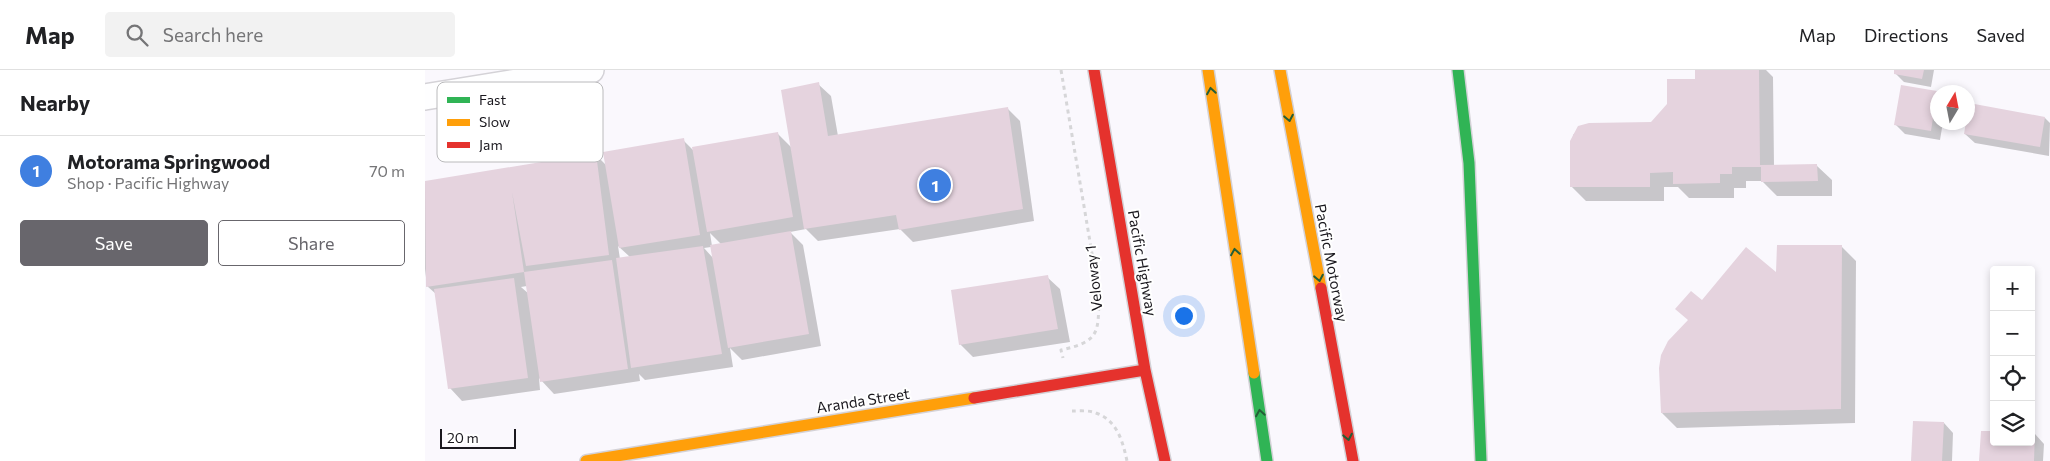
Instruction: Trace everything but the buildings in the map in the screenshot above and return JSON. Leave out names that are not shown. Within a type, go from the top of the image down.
[{"type":"main road","name":"Pacific Highway","points":[[1094,70],[1145,370],[1165,461]]},
{"type":"main road","points":[[1208,70],[1267,461]]},
{"type":"main road","name":"Pacific Motorway","points":[[1280,70],[1353,461]]},
{"type":"main road","points":[[1458,70],[1469,163],[1481,461]]},
{"type":"main road","name":"Aranda Street","points":[[586,461],[1145,370]]},
{"type":"street","points":[[517,82],[591,70]]},
{"type":"path","name":"Veloway 1","points":[[1061,70],[1099,296],[1099,323],[1093,337],[1081,346],[1061,350],[1072,410],[1096,413],[1113,424],[1123,442],[1127,461]]},
{"type":"traffic: fast","points":[[1458,70],[1469,163],[1481,461]]},
{"type":"traffic: fast","points":[[1254,373],[1267,461]]},
{"type":"traffic: slow","points":[[1208,70],[1254,373]]},
{"type":"traffic: slow","points":[[1280,70],[1321,288]]},
{"type":"traffic: slow","points":[[586,461],[974,398]]},
{"type":"traffic: jam","points":[[1094,70],[1145,370],[1165,461]]},
{"type":"traffic: jam","points":[[1321,288],[1353,461]]},
{"type":"traffic: jam","points":[[974,398],[1145,370]]},
{"type":"place","name":"Motorama Springwood","points":[[935,185]]}]
